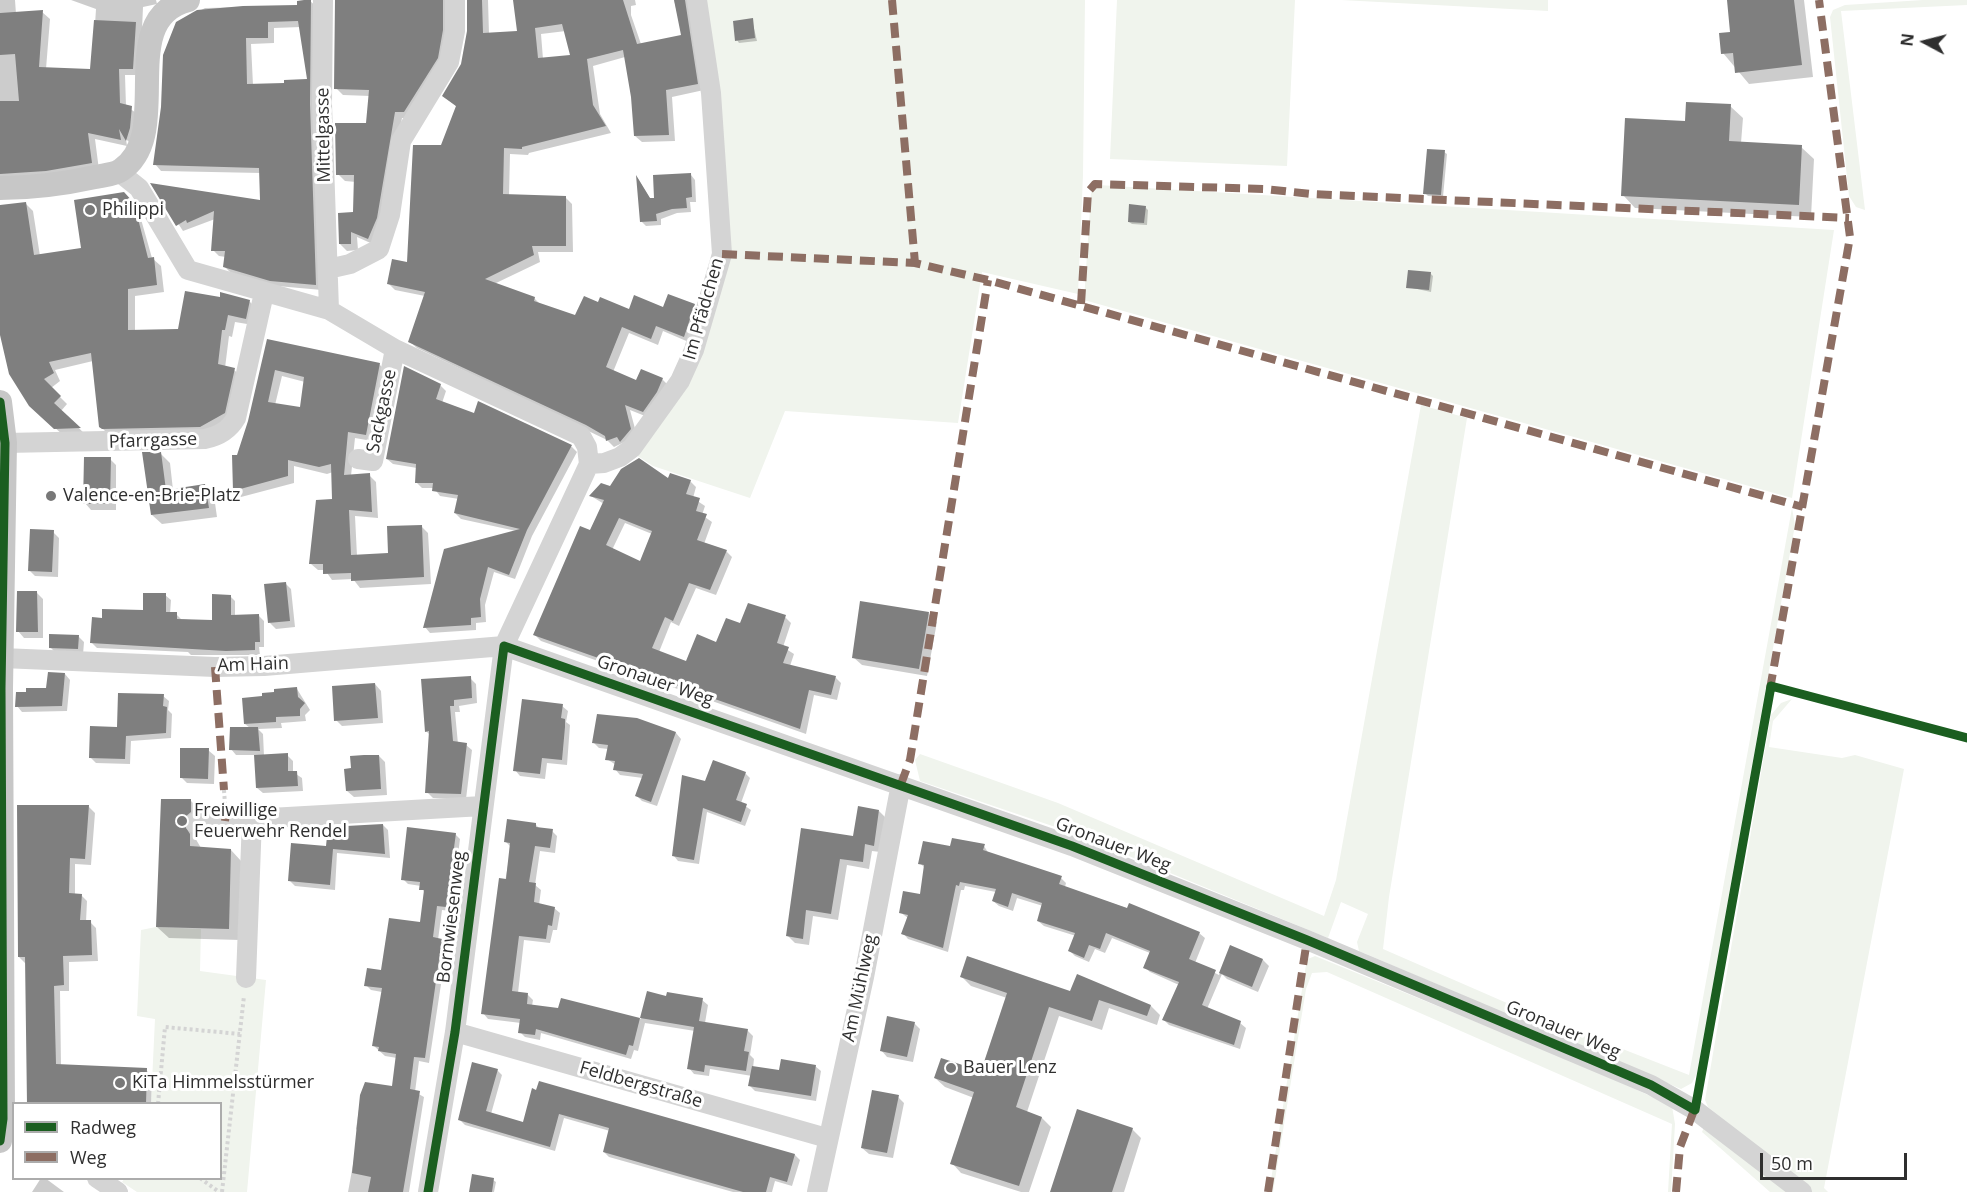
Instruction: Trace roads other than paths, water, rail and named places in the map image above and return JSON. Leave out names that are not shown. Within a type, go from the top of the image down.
[{"type":"main road","points":[[0,188],[51,187],[119,172],[136,154],[144,131],[149,58],[156,22],[173,6],[188,0]]},
{"type":"main road","points":[[0,402],[5,443],[1,898],[5,1129]]},
{"type":"street","name":"Mittelgasse","points":[[323,0],[322,104],[329,310]]},
{"type":"street","points":[[328,269],[350,264],[379,249],[390,215],[401,141],[450,62],[455,30],[455,0]]},
{"type":"street","name":"Im Pfädchen","points":[[589,464],[604,463],[620,458],[632,448],[680,381],[694,350],[722,254],[711,93],[697,0]]},
{"type":"street","points":[[119,172],[139,188],[188,270],[329,310],[395,349],[580,436],[590,455],[589,464],[504,646]]},
{"type":"street","name":"Pfarrgasse","points":[[5,443],[205,439],[221,434],[231,427],[236,418],[264,293]]},
{"type":"street","name":"Sackgasse","points":[[358,459],[373,461],[395,349]]},
{"type":"street","name":"Am Hain","points":[[2,658],[215,667],[264,666],[504,646]]},
{"type":"street","name":"Gronauer Weg","points":[[504,646],[901,784],[1147,876],[1652,1085],[1695,1110],[1802,1192]]},
{"type":"street","name":"Bornwiesenweg","points":[[428,1192],[455,1032],[504,646]]},
{"type":"street","name":"Am Mühlweg","points":[[817,1192],[864,977],[901,784]]},
{"type":"street","points":[[195,823],[483,806]]},
{"type":"street","points":[[246,978],[252,819]]},
{"type":"street","name":"Feldbergstraße","points":[[455,1032],[827,1138]]},
{"type":"street","points":[[99,1180],[118,1192]]},
{"type":"place","name":"Philippi","points":[[90,210]]},
{"type":"place","name":"Valence-en-Brie-Platz","points":[[51,496]]},
{"type":"place","name":"Freiwillige Feuerwehr Rendel","points":[[182,821]]},
{"type":"place","name":"Bauer Lenz","points":[[951,1068]]},
{"type":"place","name":"KiTa Himmelsstürmer","points":[[120,1083]]}]
